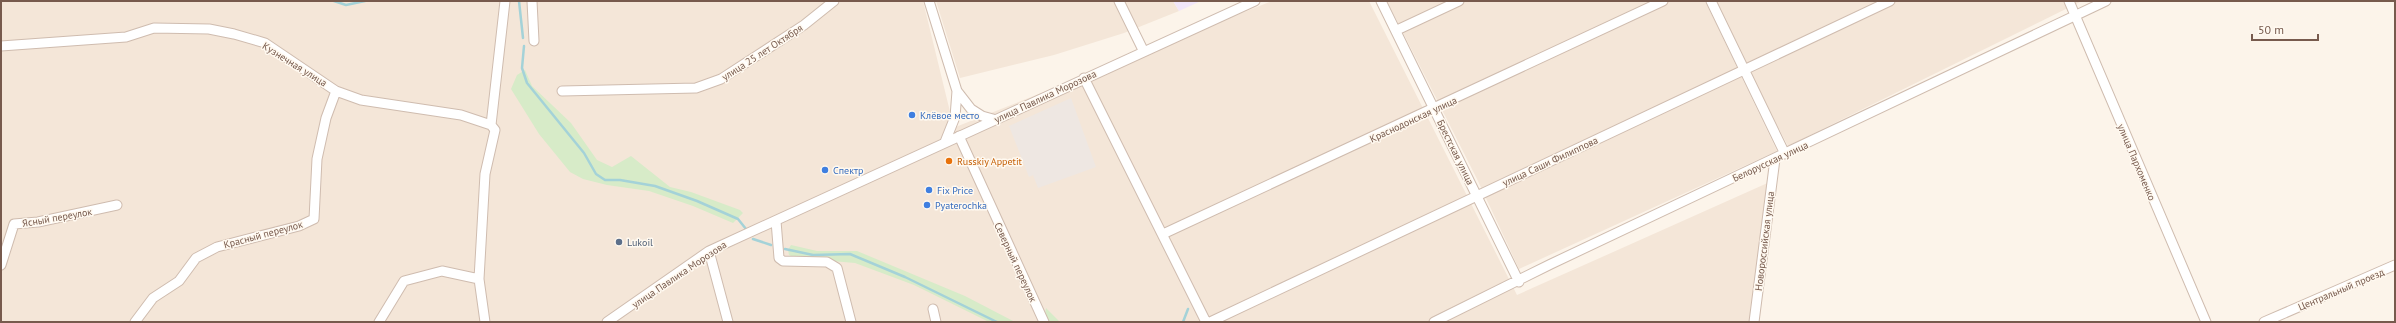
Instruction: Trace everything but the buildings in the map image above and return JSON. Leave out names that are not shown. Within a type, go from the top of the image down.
[{"type":"street","points":[[484,322],[479,278],[485,174],[495,130],[491,125],[505,1]]},
{"type":"street","points":[[532,1],[534,41]]},
{"type":"street","name":"улица 25 лет Октября","points":[[562,91],[696,88],[721,79],[804,25],[834,1]]},
{"type":"street","points":[[929,1],[957,91],[956,116],[945,142]]},
{"type":"street","points":[[1119,1],[1143,50]]},
{"type":"street","name":"улица Павлика Морозова","points":[[608,322],[709,251],[730,240],[776,221],[1143,50],[1255,1]]},
{"type":"street","name":"Брестская улица","points":[[1382,1],[1519,282]]},
{"type":"street","points":[[1397,30],[1458,1]]},
{"type":"street","name":"Краснодонская улица","points":[[1162,234],[1434,109],[1663,1]]},
{"type":"street","points":[[1711,1],[1742,70],[1785,154]]},
{"type":"street","name":"улица Саши Филиппова","points":[[1210,322],[1890,1]]},
{"type":"street","name":"улица Пархоменко","points":[[2069,1],[2206,322]]},
{"type":"street","name":"Белорусская улица","points":[[1434,322],[1519,282],[1551,264],[2106,1]]},
{"type":"street","name":"Кузнечная улица","points":[[1,46],[126,36],[154,28],[209,29],[234,34],[265,44],[336,91],[361,100],[461,116],[491,125]]},
{"type":"street","points":[[1084,78],[1206,322]]},
{"type":"street","name":"Красный переулок","points":[[135,322],[153,298],[179,280],[196,258],[216,247],[299,226],[314,219],[317,159],[326,118],[336,91]]},
{"type":"street","points":[[957,91],[971,109],[982,116],[993,119]]},
{"type":"street","name":"Северный переулок","points":[[959,136],[1044,322]]},
{"type":"street","name":"Новороссийская улица","points":[[1754,322],[1775,159]]},
{"type":"street","name":"Ясный переулок","points":[[1,265],[14,224],[38,222],[117,205]]},
{"type":"street","points":[[776,221],[779,258],[783,261],[827,262],[837,268],[851,322]]},
{"type":"street","points":[[709,251],[728,322]]},
{"type":"street","name":"Центральный проезд","points":[[2264,322],[2395,265]]},
{"type":"street","points":[[379,322],[404,281],[442,271],[479,278]]},
{"type":"street","points":[[933,309],[936,322]]},
{"type":"shaded area","points":[[1,1],[923,1],[953,124],[943,132],[1272,1],[1369,1],[1517,295],[1772,181],[1755,322],[1,322]]},
{"type":"shaded area","points":[[936,1],[1173,1],[1179,11],[1124,33],[1054,55],[960,78]]},
{"type":"shaded area","points":[[1173,1],[1201,1],[1179,11]]},
{"type":"shaded area","points":[[1387,1],[1705,1],[1777,151],[1519,269],[1478,181]]},
{"type":"shaded area","points":[[1712,1],[2082,1],[1788,146]]},
{"type":"shaded area","points":[[1071,98],[1096,167],[1038,188],[1033,175],[1029,177],[1009,126]]},
{"type":"green space","points":[[525,70],[532,86],[571,123],[597,160],[612,167],[631,156],[670,187],[691,192],[740,210],[743,213],[733,223],[693,206],[649,191],[607,185],[583,179],[570,172],[539,134],[511,89],[517,75]]},
{"type":"green space","points":[[791,245],[817,251],[857,251],[965,296],[1015,322],[989,322],[914,285],[855,263],[796,258],[789,255],[788,250]]},
{"type":"green space","points":[[1046,308],[1060,322],[1049,322],[1045,314]]},
{"type":"waterway","points":[[334,1],[346,5],[365,1]]},
{"type":"waterway","points":[[519,1],[523,38]]},
{"type":"waterway","points":[[524,46],[522,68],[527,83],[584,153],[596,174],[605,180],[620,180],[655,186],[697,201],[738,219],[746,229]]},
{"type":"waterway","points":[[753,239],[771,245]]},
{"type":"waterway","points":[[785,249],[813,255],[850,254],[905,277],[997,322]]},
{"type":"waterway","points":[[1183,322],[1188,309]]},
{"type":"place","name":"Клёвое место","points":[[912,115]]},
{"type":"place","name":"Russkiy Appetit","points":[[949,161]]},
{"type":"place","name":"Спектр","points":[[825,170]]},
{"type":"place","name":"Fix Price","points":[[929,190]]},
{"type":"place","name":"Pyaterochka","points":[[927,205]]},
{"type":"place","name":"Lukoil","points":[[619,242]]}]
